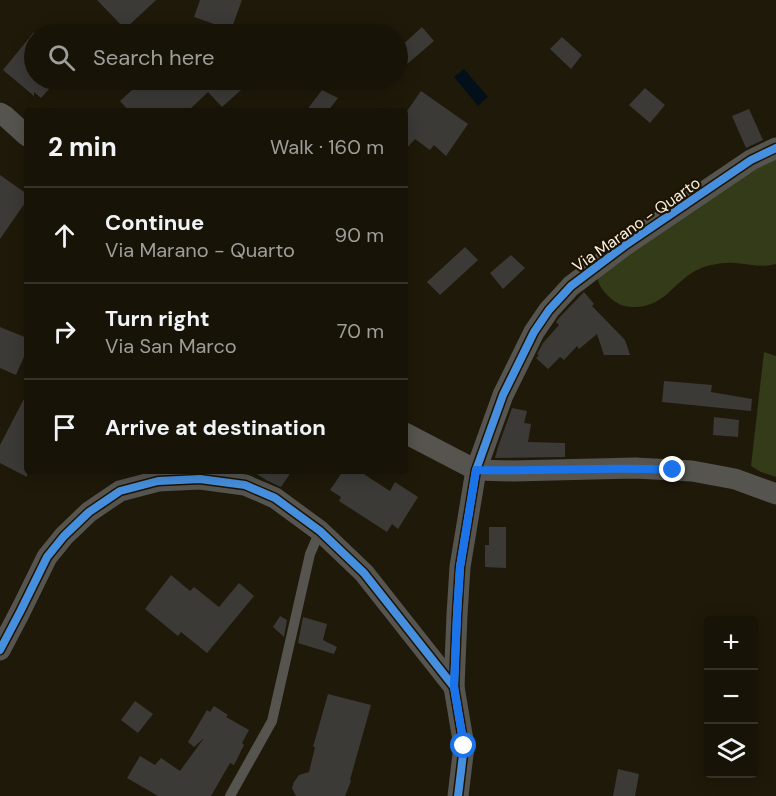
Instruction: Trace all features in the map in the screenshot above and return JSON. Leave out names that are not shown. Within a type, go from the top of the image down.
[{"type":"street","points":[[0,113],[24,133]]},
{"type":"street","name":"Via Marano - Quarto","points":[[458,796],[464,746],[454,687],[460,567],[476,470],[503,395],[534,333],[549,310],[571,286],[624,246],[702,193],[752,160],[776,148]]},
{"type":"street","points":[[408,435],[476,470],[635,468],[692,471],[735,479],[776,494]]},
{"type":"street","points":[[0,650],[46,557],[89,512],[120,490],[158,481],[200,479],[245,485],[275,498],[320,531],[364,573],[454,687]]},
{"type":"lane","points":[[230,796],[272,721],[310,554],[320,531]]},
{"type":"green space","points":[[776,156],[776,264],[760,266],[728,263],[707,266],[687,276],[654,303],[644,306],[631,307],[620,304],[602,289],[597,275],[654,229]]},
{"type":"green space","points":[[764,352],[776,356],[776,477],[751,466]]},
{"type":"shaded area","points":[[464,69],[488,97],[478,106],[454,77]]},
{"type":"building","points":[[97,0],[156,0],[130,24],[120,24]]},
{"type":"building","points":[[200,0],[242,0],[233,24],[214,24],[194,17]]},
{"type":"building","points":[[422,27],[434,41],[408,63],[408,40]]},
{"type":"building","points":[[562,37],[582,55],[571,69],[550,49]]},
{"type":"building","points":[[24,44],[24,88],[3,70]]},
{"type":"building","points":[[645,88],[665,105],[650,123],[629,105]]},
{"type":"building","points":[[27,90],[48,90],[41,98],[34,92],[34,96]]},
{"type":"building","points":[[132,90],[241,90],[222,107],[208,92],[191,108],[126,108],[120,101]]},
{"type":"building","points":[[322,90],[338,98],[330,108],[308,108]]},
{"type":"building","points":[[421,91],[468,124],[446,156],[434,145],[430,150],[415,139],[408,147],[408,110]]},
{"type":"building","points":[[749,109],[763,140],[746,148],[732,116]]},
{"type":"building","points":[[0,175],[24,192],[24,204],[0,239]]},
{"type":"building","points":[[465,247],[478,260],[440,295],[427,282]]},
{"type":"building","points":[[511,255],[525,268],[503,289],[490,273]]},
{"type":"building","points":[[584,292],[594,304],[592,306],[625,340],[630,355],[604,355],[597,334],[579,349],[577,346],[564,360],[560,357],[548,369],[536,358],[539,355],[537,354],[543,343],[559,325],[556,322],[559,318]]},
{"type":"building","points":[[0,327],[24,337],[24,357],[16,375],[0,368]]},
{"type":"building","points":[[664,381],[712,385],[711,392],[752,399],[751,411],[662,402]]},
{"type":"building","points":[[24,399],[24,474],[27,474],[27,477],[0,463],[0,445]]},
{"type":"building","points":[[512,408],[527,411],[524,423],[531,424],[528,442],[565,443],[565,457],[495,458]]},
{"type":"building","points":[[714,417],[739,420],[738,437],[713,435]]},
{"type":"building","points":[[257,474],[290,474],[281,487]]},
{"type":"building","points":[[341,474],[364,474],[390,491],[395,482],[418,497],[398,529],[392,524],[387,532],[339,501],[341,497],[330,490]]},
{"type":"building","points":[[489,527],[506,527],[506,568],[485,567],[485,545],[489,545]]},
{"type":"building","points":[[171,575],[190,591],[194,587],[219,607],[239,583],[254,596],[207,653],[181,632],[178,636],[145,609]]},
{"type":"building","points":[[280,616],[287,620],[284,637],[273,627]]},
{"type":"building","points":[[303,617],[327,624],[323,640],[337,647],[334,654],[298,643]]},
{"type":"building","points":[[328,694],[371,705],[351,781],[345,796],[296,796],[292,788],[299,775],[309,772],[315,747],[313,747]]},
{"type":"building","points":[[135,701],[153,714],[138,733],[121,720]]},
{"type":"building","points":[[214,706],[228,715],[226,717],[249,730],[234,765],[230,763],[211,796],[158,796],[127,778],[140,756],[155,765],[161,758],[180,771],[204,738],[194,747],[188,742],[207,710],[210,712]]},
{"type":"building","points":[[618,769],[639,774],[635,796],[613,796]]},
{"type":"cycle path","points":[[458,796],[464,746],[454,687],[460,567],[476,470],[503,395],[534,332],[549,310],[571,286],[624,246],[751,160],[776,148]]},
{"type":"cycle path","points":[[0,650],[47,557],[64,536],[89,512],[120,491],[158,481],[200,479],[245,485],[275,498],[320,531],[364,573],[454,687]]},
{"type":"route","points":[[464,746],[454,687],[457,615],[460,567],[476,470],[635,468],[673,470]]}]
